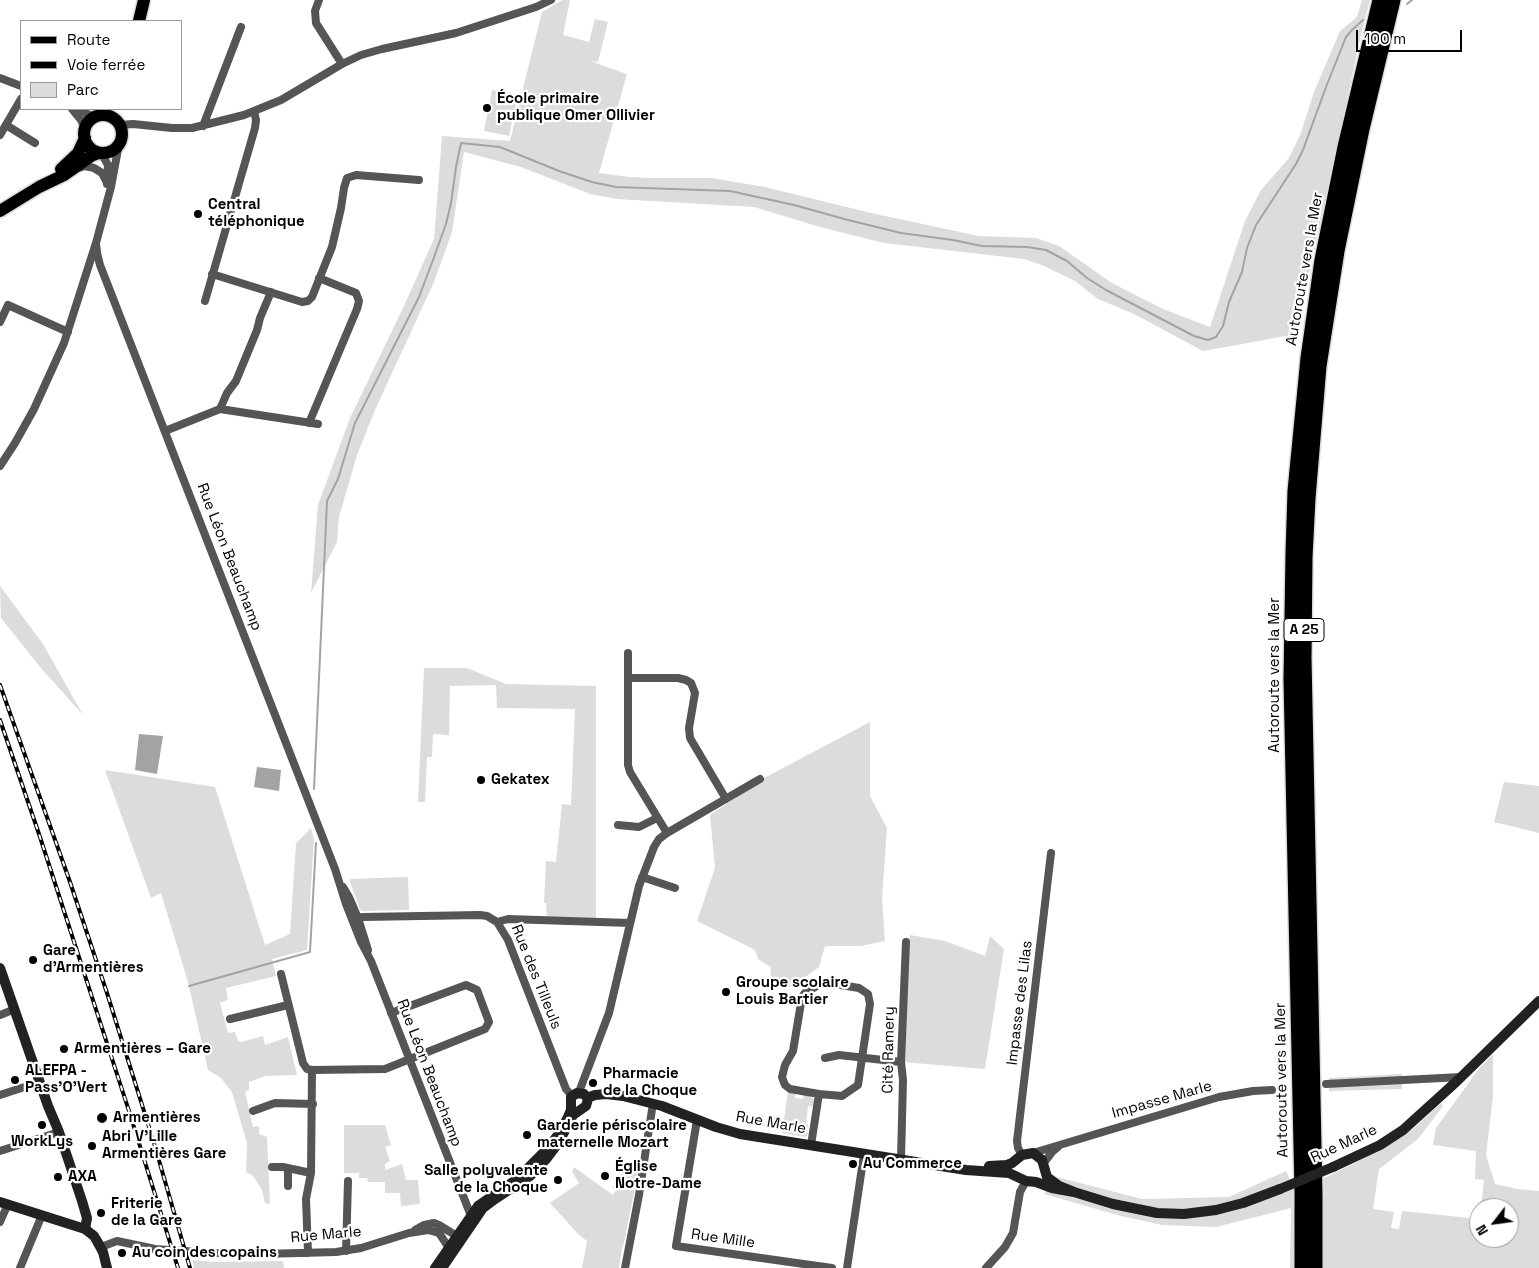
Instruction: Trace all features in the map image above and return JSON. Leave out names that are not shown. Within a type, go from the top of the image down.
[{"type":"highway","name":"Autoroute vers la Mer","points":[[1302,1268],[1291,669],[1292,554],[1295,501],[1308,358],[1322,260],[1344,147],[1380,0]]},
{"type":"highway","name":"A 25","points":[[1315,1268],[1304,637],[1308,498],[1319,366],[1334,268],[1360,138],[1393,0]]},
{"type":"main road","points":[[139,20],[144,0]]},
{"type":"main road","points":[[0,211],[71,170],[91,156],[112,151],[120,131],[120,110]]},
{"type":"main road","points":[[39,188],[81,149],[89,121],[105,113],[113,118],[120,131]]},
{"type":"main road","points":[[85,133],[89,147],[100,153]]},
{"type":"main road","points":[[0,968],[59,1132],[86,1215],[85,1229]]},
{"type":"main road","name":"Rue Marle","points":[[578,1100],[595,1095],[614,1094],[653,1103],[724,1130],[740,1134],[955,1168],[1008,1173],[1052,1188],[1157,1213],[1184,1214],[1208,1212],[1234,1206],[1280,1189],[1380,1146],[1418,1118],[1539,1001]]},
{"type":"main road","points":[[442,1268],[452,1248],[483,1202],[508,1186],[542,1155],[564,1125],[578,1100]]},
{"type":"main road","points":[[1024,1156],[1040,1158],[1043,1166],[1040,1176],[1025,1180],[1017,1174],[1015,1168],[1024,1156]]},
{"type":"main road","name":"Rue Marle","points":[[955,1168],[1004,1166],[1024,1156]]},
{"type":"main road","name":"Rue Marle","points":[[1043,1166],[1047,1177],[1054,1183],[1074,1192]]},
{"type":"main road","points":[[4,1203],[85,1229],[94,1236],[101,1247],[108,1268]]},
{"type":"main road","points":[[435,1268],[452,1248]]},
{"type":"street","points":[[319,0],[315,11],[316,23],[342,64]]},
{"type":"street","points":[[0,466],[34,409],[57,361],[68,332],[96,243],[111,187],[120,131],[142,125],[180,129],[204,126],[254,112],[289,96],[342,64],[375,50],[448,35],[551,0]]},
{"type":"street","points":[[204,126],[241,27]]},
{"type":"street","points":[[0,78],[20,86]]},
{"type":"street","points":[[0,135],[20,101]]},
{"type":"street","points":[[73,110],[81,120],[85,133]]},
{"type":"street","points":[[80,110],[86,114],[105,113]]},
{"type":"street","points":[[205,300],[255,128],[254,112]]},
{"type":"street","points":[[6,125],[34,143]]},
{"type":"street","points":[[100,153],[108,163],[106,204]]},
{"type":"street","points":[[71,170],[85,166],[94,168],[102,173],[107,183]]},
{"type":"street","points":[[212,274],[304,302],[310,299],[333,243],[347,178],[356,174],[419,180]]},
{"type":"street","name":"Rue Léon Beauchamp","points":[[96,243],[100,265],[340,881],[344,899],[355,918],[361,942],[371,961],[472,1219]]},
{"type":"street","points":[[309,423],[358,310],[359,301],[356,293],[319,278]]},
{"type":"street","points":[[220,409],[227,393],[236,380],[271,292]]},
{"type":"street","points":[[0,322],[8,305],[68,332]]},
{"type":"street","points":[[165,431],[220,409],[318,424]]},
{"type":"street","points":[[628,653],[628,765],[633,777],[667,834]]},
{"type":"street","points":[[628,678],[678,678],[691,683],[695,693],[688,728],[690,738],[726,799]]},
{"type":"street","points":[[578,1100],[609,1013],[642,877],[654,847],[659,839],[760,779]]},
{"type":"street","points":[[618,824],[639,827],[658,818]]},
{"type":"street","name":"Impasse des Lilas","points":[[1024,1156],[1018,1148],[1017,1141],[1051,853]]},
{"type":"street","points":[[642,877],[675,888]]},
{"type":"street","name":"Rue des Tilleuls","points":[[355,918],[480,915],[487,916],[497,922],[508,940],[566,1089],[578,1100]]},
{"type":"street","points":[[497,922],[508,919],[630,923]]},
{"type":"street","name":"Cité Ramery","points":[[901,1159],[903,1080],[901,1062],[906,942]]},
{"type":"street","points":[[281,974],[303,1063],[307,1069],[380,1070],[485,1029],[489,1022],[477,990],[466,985],[391,1013]]},
{"type":"street","points":[[826,982],[859,988],[866,992],[870,998],[870,1004],[858,1085],[842,1096],[819,1094],[790,1089],[785,1085],[782,1077],[785,1065],[793,1051],[802,1000],[806,993],[826,982]]},
{"type":"street","points":[[230,1019],[288,1005]]},
{"type":"street","points":[[0,1014],[15,1009]]},
{"type":"street","points":[[825,1058],[839,1054],[901,1062]]},
{"type":"street","points":[[308,1253],[306,1195],[311,1173],[312,1070]]},
{"type":"street","points":[[1326,1084],[1461,1077]]},
{"type":"street","points":[[0,1095],[40,1082]]},
{"type":"street","name":"Impasse Marle","points":[[1024,1156],[1219,1097],[1272,1090]]},
{"type":"street","points":[[811,1145],[819,1094]]},
{"type":"street","points":[[253,1111],[275,1103],[313,1104]]},
{"type":"street","points":[[625,1268],[653,1103]]},
{"type":"street","name":"Rue Mille","points":[[697,1120],[676,1246],[832,1268]]},
{"type":"street","points":[[0,1151],[59,1132]]},
{"type":"street","name":"Impasse Marle","points":[[1043,1166],[1052,1152],[1062,1144]]},
{"type":"street","points":[[847,1268],[864,1154]]},
{"type":"street","points":[[272,1167],[311,1173]]},
{"type":"street","points":[[288,1168],[288,1186]]},
{"type":"street","points":[[986,1268],[1005,1246],[1013,1233],[1020,1192],[1025,1180]]},
{"type":"street","points":[[346,1251],[348,1181]]},
{"type":"street","points":[[0,1222],[4,1203]]},
{"type":"street","points":[[20,1268],[42,1215]]},
{"type":"street","name":"Rue Marle","points":[[409,1233],[424,1225],[434,1223],[459,1237]]},
{"type":"street","name":"Rue Marle","points":[[101,1247],[117,1241],[155,1249],[213,1253],[308,1253],[346,1251],[370,1246],[409,1233],[428,1230],[435,1231],[441,1235],[452,1248]]},
{"type":"green space","points":[[562,0],[570,0],[563,35],[589,42],[595,19],[608,22],[598,62],[590,61],[627,74],[599,173],[650,178],[711,178],[765,187],[871,213],[979,236],[1036,238],[1059,246],[1112,283],[1163,309],[1210,327],[1245,221],[1261,190],[1289,158],[1301,133],[1314,92],[1340,31],[1357,17],[1362,0],[1370,0],[1296,334],[1203,351],[1134,314],[1098,299],[1075,281],[1042,265],[1024,259],[884,243],[820,227],[754,207],[617,199],[590,194],[521,167],[464,152],[452,232],[434,282],[375,410],[357,455],[339,517],[337,542],[311,593],[318,505],[350,418],[434,239],[442,136],[510,141],[542,12]]},
{"type":"green space","points":[[492,90],[518,95],[509,136],[484,131]]},
{"type":"green space","points":[[0,586],[43,644],[83,715],[40,667],[1,618]]},
{"type":"green space","points":[[424,668],[467,668],[506,684],[596,686],[596,919],[547,918],[546,903],[544,903],[546,861],[556,862],[562,804],[571,805],[575,709],[497,708],[496,685],[450,686],[449,735],[433,734],[432,757],[427,757],[425,802],[418,802]]},
{"type":"green space","points":[[870,722],[870,796],[887,828],[882,899],[885,941],[861,946],[825,946],[819,967],[792,987],[770,986],[771,967],[758,959],[755,950],[697,921],[715,868],[710,815],[766,777]]},
{"type":"green space","points":[[105,770],[215,787],[265,945],[290,934],[296,843],[311,828],[314,839],[307,950],[272,959],[276,976],[226,988],[228,1000],[220,1003],[228,1033],[235,1032],[238,1041],[241,1042],[263,1036],[265,1045],[288,1037],[297,1075],[265,1076],[249,1082],[249,1090],[245,1092],[253,1127],[259,1126],[259,1134],[267,1137],[270,1204],[265,1203],[262,1190],[253,1176],[246,1172],[247,1143],[232,1092],[221,1078],[208,1070],[188,982],[161,893],[151,898]]},
{"type":"green space","points":[[1504,782],[1539,786],[1539,833],[1494,822]]},
{"type":"green space","points":[[408,877],[409,910],[360,910],[349,879]]},
{"type":"green space","points":[[910,935],[945,941],[985,956],[990,936],[1004,949],[985,1069],[903,1062],[907,954]]},
{"type":"green space","points":[[1493,1054],[1493,1096],[1486,1155],[1495,1184],[1539,1191],[1539,1268],[1321,1268],[1322,1179],[1357,1162],[1412,1130],[1441,1103],[1443,1106],[1418,1139],[1379,1169],[1373,1209],[1394,1212],[1391,1228],[1399,1229],[1402,1211],[1469,1218],[1469,1248],[1519,1248],[1519,1198],[1482,1198],[1484,1180],[1475,1179],[1476,1151],[1433,1145],[1436,1128],[1478,1070]]},
{"type":"green space","points":[[1402,1074],[1402,1089],[1329,1091],[1329,1078]]},
{"type":"green space","points":[[788,1092],[795,1093],[795,1098],[803,1099],[804,1093],[814,1099],[814,1107],[808,1106],[807,1136],[805,1137],[782,1133]]},
{"type":"green space","points":[[344,1125],[385,1125],[391,1145],[385,1147],[390,1161],[385,1164],[385,1170],[402,1164],[406,1180],[418,1180],[420,1204],[401,1206],[400,1193],[385,1193],[385,1182],[368,1182],[367,1178],[359,1178],[359,1173],[344,1173]]},
{"type":"green space","points":[[630,1162],[639,1168],[619,1268],[582,1268],[587,1241],[578,1234],[550,1203],[579,1183],[572,1172],[574,1167],[613,1195],[616,1190],[612,1188]]},
{"type":"green space","points":[[1286,1171],[1294,1189],[1294,1268],[1290,1268],[1291,1208],[1216,1227],[1162,1225],[1121,1216],[1044,1194],[1053,1176],[1142,1199],[1229,1197]]},
{"type":"green space","points":[[192,1260],[216,1262],[283,1261],[284,1268],[194,1268]]},
{"type":"shaded area","points":[[139,734],[163,736],[157,774],[135,770]]},
{"type":"shaded area","points":[[257,767],[281,770],[279,791],[254,787]]},
{"type":"waterway","points":[[1407,4],[1412,0]]},
{"type":"waterway","points":[[314,789],[327,501],[338,479],[355,423],[419,297],[433,260],[446,224],[461,143],[500,147],[559,171],[592,182],[616,187],[730,191],[794,205],[901,233],[982,246],[1027,247],[1046,250],[1067,261],[1087,278],[1106,290],[1194,336],[1208,340],[1216,337],[1223,326],[1229,302],[1242,272],[1247,248],[1256,225],[1296,164],[1303,150],[1346,37],[1363,20]]},
{"type":"waterway","points":[[189,986],[310,952],[316,843]]},
{"type":"railway","points":[[0,685],[107,993],[154,1143],[190,1268]]},
{"type":"railway","points":[[0,720],[129,1111],[178,1268]]},
{"type":"place","name":"École primaire publique Omer Ollivier","points":[[487,108]]},
{"type":"place","name":"Central téléphonique","points":[[198,214]]},
{"type":"place","name":"Gekatex","points":[[481,780]]},
{"type":"place","name":"Gare d'Armentières","points":[[33,960]]},
{"type":"place","name":"Groupe scolaire Louis Bartier","points":[[726,992]]},
{"type":"place","name":"Armentières – Gare","points":[[64,1049]]},
{"type":"place","name":"ALEFPA - Pass’O’Vert","points":[[15,1080]]},
{"type":"place","name":"Pharmacie de la Choque","points":[[593,1083]]},
{"type":"place","name":"Armentières","points":[[102,1118]]},
{"type":"place","name":"WorkLys","points":[[42,1125]]},
{"type":"place","name":"Garderie périscolaire maternelle Mozart","points":[[527,1135]]},
{"type":"place","name":"Abri V'Lille Armentières Gare","points":[[92,1146]]},
{"type":"place","name":"Au Commerce","points":[[853,1164]]},
{"type":"place","name":"Église Notre-Dame","points":[[605,1176]]},
{"type":"place","name":"AXA","points":[[58,1177]]},
{"type":"place","name":"Salle polyvalente de la Choque","points":[[558,1180]]},
{"type":"place","name":"Friterie de la Gare","points":[[101,1213]]},
{"type":"place","name":"Au coin des copains","points":[[122,1253]]}]
